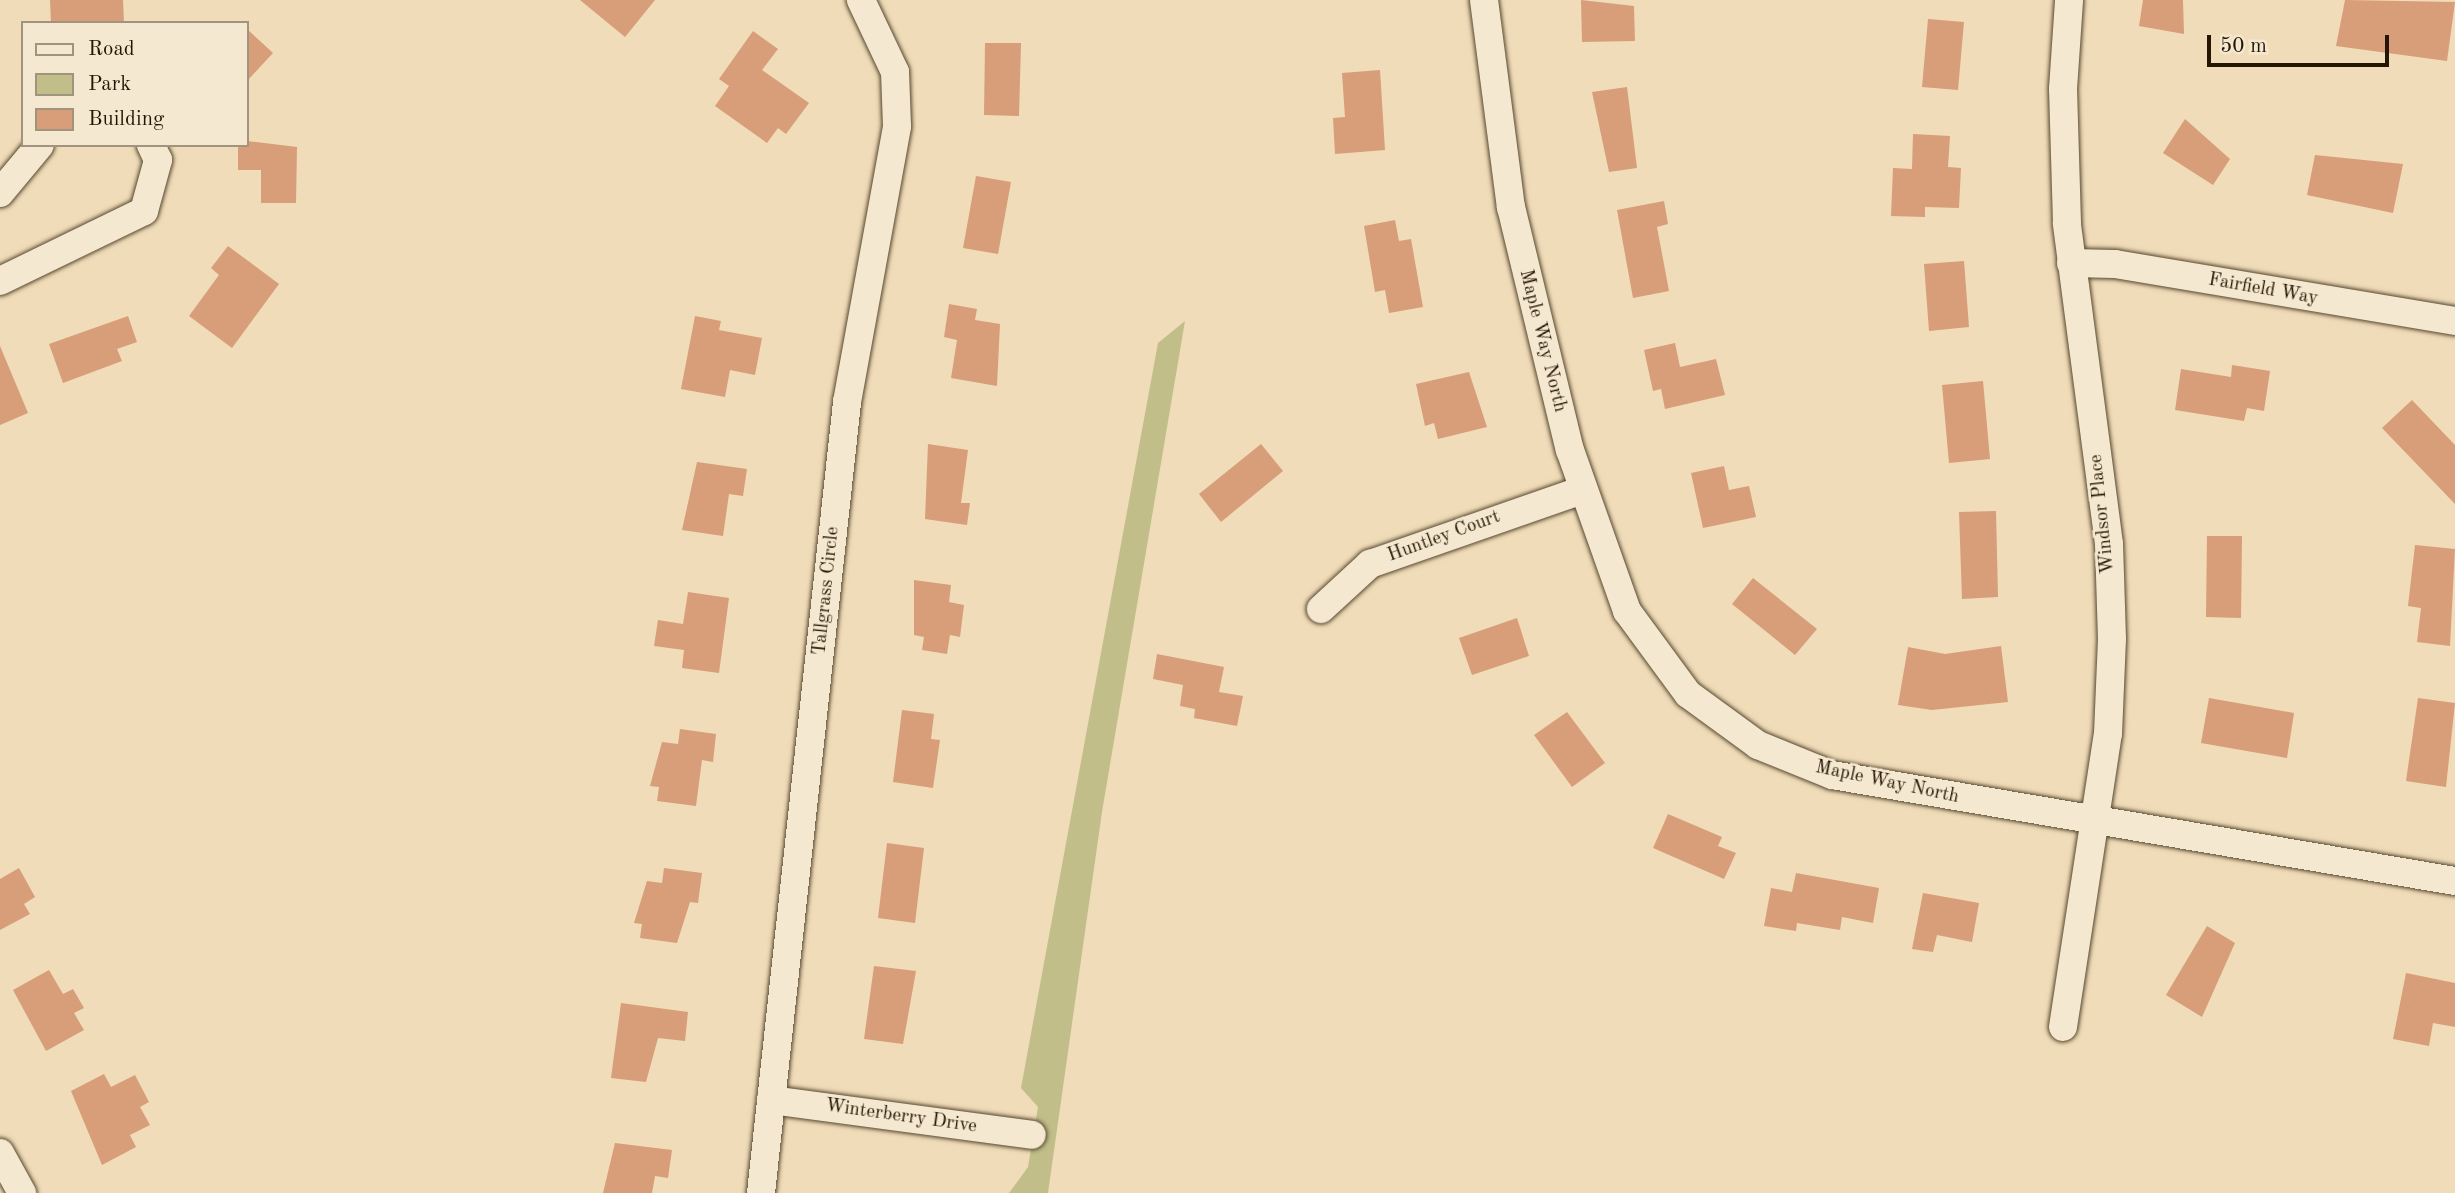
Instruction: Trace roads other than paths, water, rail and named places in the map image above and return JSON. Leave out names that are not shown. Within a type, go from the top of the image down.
[{"type":"street","name":"Tallgrass Circle","points":[[761,1193],[847,402],[897,126],[894,72],[861,0]]},
{"type":"street","name":"Maple Way North","points":[[1484,0],[1511,207],[1582,490],[1611,574],[1644,641],[1688,694],[1731,729],[1786,759],[1832,775],[2455,881]]},
{"type":"street","name":"Windsor Place","points":[[2063,1027],[2096,820],[2111,688],[2109,544],[2071,263],[2063,89],[2069,0]]},
{"type":"street","points":[[0,193],[38,147]]},
{"type":"street","points":[[0,281],[144,211],[158,160],[152,147]]},
{"type":"street","name":"Fairfield Way","points":[[2071,263],[2115,264],[2455,321]]},
{"type":"street","name":"Huntley Court","points":[[1321,609],[1370,564],[1582,490]]},
{"type":"street","name":"Winterberry Drive","points":[[771,1100],[1031,1135]]},
{"type":"street","points":[[0,1153],[22,1193]]}]
